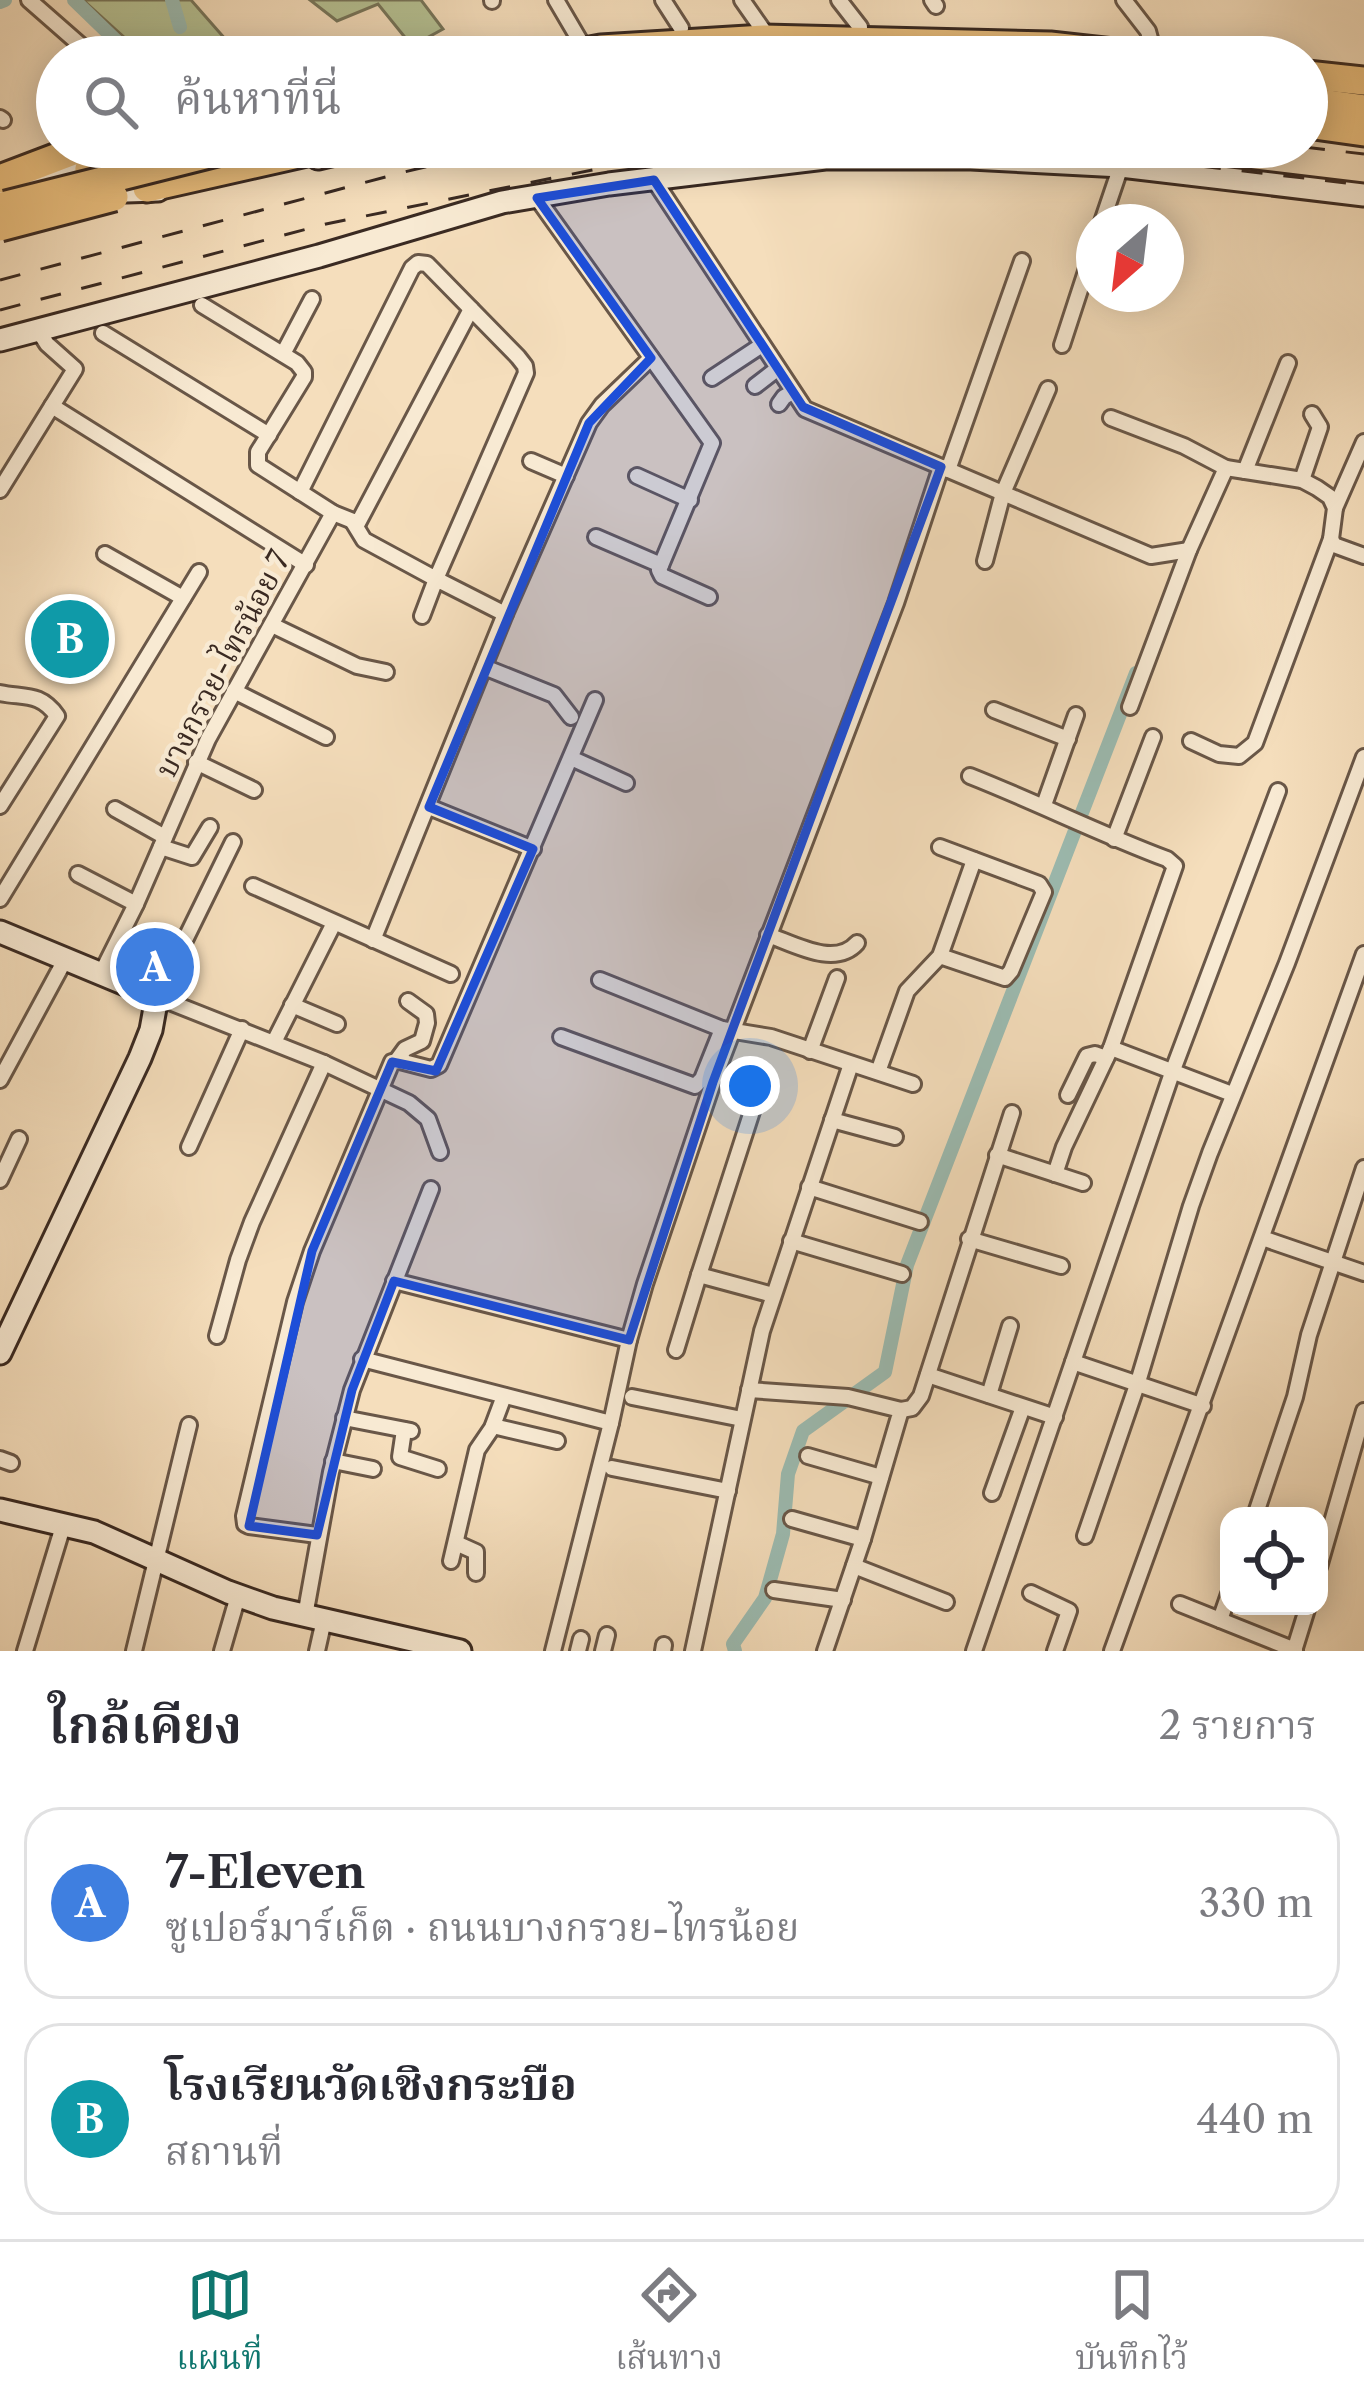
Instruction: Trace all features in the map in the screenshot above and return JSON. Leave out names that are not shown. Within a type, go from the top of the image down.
[{"type":"highway","points":[[1328,77],[1364,81]]},
{"type":"highway","points":[[1328,101],[1364,105]]},
{"type":"highway","points":[[1328,127],[1364,132]]},
{"type":"highway","points":[[0,179],[80,168]]},
{"type":"highway","points":[[0,206],[153,168]]},
{"type":"highway","points":[[0,227],[232,168]]},
{"type":"main road","points":[[0,192],[87,168]]},
{"type":"main road","points":[[0,237],[103,209],[111,197],[95,168]]},
{"type":"main road","points":[[97,168],[126,191],[186,189],[275,168]]},
{"type":"main road","points":[[0,340],[502,202],[747,168]]},
{"type":"main road","points":[[1138,168],[1364,195]]},
{"type":"main road","points":[[0,932],[157,997],[140,1058],[0,1354]]},
{"type":"main road","points":[[0,1510],[94,1532],[238,1596],[460,1651]]},
{"type":"street","points":[[28,0],[70,36]]},
{"type":"street","points":[[556,0],[567,36]]},
{"type":"street","points":[[663,0],[681,28]]},
{"type":"street","points":[[742,0],[763,30]]},
{"type":"street","points":[[839,0],[860,27]]},
{"type":"street","points":[[1124,0],[1149,36]]},
{"type":"street","points":[[1108,204],[1120,168]]},
{"type":"street","points":[[654,180],[809,419],[944,468],[1150,556],[1189,550]]},
{"type":"street","points":[[537,198],[712,443],[661,565],[662,576],[709,597]]},
{"type":"street","points":[[554,1651],[629,1340],[707,1099],[1022,261]]},
{"type":"street","points":[[300,492],[412,268],[427,264],[518,357],[526,373],[422,616]]},
{"type":"street","points":[[283,354],[312,299]]},
{"type":"street","points":[[1062,346],[1076,303]]},
{"type":"street","points":[[202,305],[302,367],[304,377],[258,452],[258,465],[333,513],[358,523],[471,309]]},
{"type":"street","points":[[0,490],[75,369],[38,330]]},
{"type":"street","points":[[104,333],[268,435]]},
{"type":"street","points":[[712,378],[762,345]]},
{"type":"street","points":[[373,940],[505,614],[595,414],[651,358]]},
{"type":"street","points":[[1245,471],[1288,363]]},
{"type":"street","points":[[755,386],[777,368]]},
{"type":"street","points":[[985,561],[1003,493],[1048,389]]},
{"type":"street","points":[[779,404],[793,392]]},
{"type":"street","points":[[52,406],[306,565]]},
{"type":"street","points":[[1302,479],[1320,427],[1312,414]]},
{"type":"street","points":[[1112,418],[1226,468],[1302,479],[1330,497],[1336,508]]},
{"type":"street","points":[[1191,741],[1219,754],[1240,756],[1255,743],[1331,539],[1336,508],[1364,442]]},
{"type":"street","points":[[531,460],[566,476]]},
{"type":"street","points":[[1130,707],[1189,550],[1226,468]]},
{"type":"street","points":[[637,476],[690,500]]},
{"type":"street","name":"บางกรวย-ไทรน้อย 7","points":[[102,972],[196,762],[333,513]]},
{"type":"street","points":[[353,522],[364,540],[505,614]]},
{"type":"street","points":[[596,537],[661,565]]},
{"type":"street","points":[[1331,539],[1334,545],[1364,556]]},
{"type":"street","points":[[105,554],[183,598]]},
{"type":"street","points":[[0,899],[200,572]]},
{"type":"street","points":[[272,625],[357,666],[386,672]]},
{"type":"street","points":[[484,667],[554,695],[571,717]]},
{"type":"street","points":[[234,692],[326,737]]},
{"type":"street","points":[[0,693],[30,695],[57,716],[0,806]]},
{"type":"street","points":[[397,1060],[431,1069],[439,1065],[595,700]]},
{"type":"street","points":[[994,710],[1068,739]]},
{"type":"street","points":[[1043,805],[1076,715]]},
{"type":"street","points":[[1114,839],[1153,736]]},
{"type":"street","points":[[1084,1536],[1138,1382],[1191,1206],[1364,757]]},
{"type":"street","points":[[571,758],[626,783]]},
{"type":"street","points":[[196,762],[254,790]]},
{"type":"street","points":[[970,776],[1175,866],[1108,1053],[1054,1174]]},
{"type":"street","points":[[977,1650],[1173,1070],[1278,791]]},
{"type":"street","points":[[429,807],[533,849]]},
{"type":"street","points":[[115,809],[192,857],[210,827]]},
{"type":"street","points":[[232,842],[157,997],[381,1088],[422,1112],[440,1152]]},
{"type":"street","points":[[940,847],[1039,884],[1044,892],[1005,978],[940,956]]},
{"type":"street","points":[[878,1072],[912,982],[940,956],[974,860]]},
{"type":"street","points":[[78,874],[136,904]]},
{"type":"street","points":[[254,886],[451,974]]},
{"type":"street","points":[[274,1042],[334,923]]},
{"type":"street","points":[[768,934],[832,956],[848,953],[857,943]]},
{"type":"street","points":[[1112,1651],[1364,954]]},
{"type":"street","points":[[0,1080],[66,958]]},
{"type":"street","points":[[810,1051],[836,978]]},
{"type":"street","points":[[600,980],[734,1030],[913,1084]]},
{"type":"street","points":[[317,1535],[249,1526],[244,1516],[312,1251],[392,1062],[422,1041],[428,1023],[426,1014],[408,1001]]},
{"type":"street","points":[[292,1005],[337,1024]]},
{"type":"street","points":[[189,1148],[242,1029]]},
{"type":"street","points":[[560,1037],[694,1086],[734,1030]]},
{"type":"street","points":[[1068,1095],[1087,1056],[1108,1053],[1173,1070],[1232,1094]]},
{"type":"street","points":[[217,1336],[252,1222],[324,1063]]},
{"type":"street","points":[[693,1651],[772,1295],[851,1064]]},
{"type":"street","points":[[676,1351],[754,1102]]},
{"type":"street","points":[[749,1390],[848,1397],[901,1410],[917,1404],[1012,1113]]},
{"type":"street","points":[[832,1120],[895,1137]]},
{"type":"street","points":[[0,1180],[19,1139]]},
{"type":"street","points":[[997,1155],[1083,1183]]},
{"type":"street","points":[[1258,1507],[1364,1168]]},
{"type":"street","points":[[809,1186],[920,1222]]},
{"type":"street","points":[[317,1651],[317,1535],[333,1461],[362,1359],[431,1189]]},
{"type":"street","points":[[1262,1238],[1364,1273]]},
{"type":"street","points":[[970,1239],[1061,1266]]},
{"type":"street","points":[[791,1241],[902,1274]]},
{"type":"street","points":[[699,1275],[772,1295]]},
{"type":"street","points":[[394,1281],[629,1340]]},
{"type":"street","points":[[989,1395],[1010,1326]]},
{"type":"street","points":[[362,1359],[611,1423]]},
{"type":"street","points":[[1072,1362],[1203,1406]]},
{"type":"street","points":[[928,1375],[1055,1417]]},
{"type":"street","points":[[451,1561],[477,1450],[504,1396]]},
{"type":"street","points":[[632,1397],[742,1419]]},
{"type":"street","points":[[992,1493],[1023,1407]]},
{"type":"street","points":[[825,1651],[901,1410]]},
{"type":"street","points":[[1328,1543],[1356,1468],[1364,1411]]},
{"type":"street","points":[[344,1418],[407,1431],[400,1457],[438,1469]]},
{"type":"street","points":[[134,1651],[189,1425]]},
{"type":"street","points":[[493,1426],[557,1441]]},
{"type":"street","points":[[808,1456],[881,1477]]},
{"type":"street","points":[[333,1461],[373,1469]]},
{"type":"street","points":[[612,1468],[728,1491]]},
{"type":"street","points":[[792,1519],[863,1539]]},
{"type":"street","points":[[25,1651],[64,1523]]},
{"type":"street","points":[[455,1543],[476,1552],[476,1573]]},
{"type":"street","points":[[854,1566],[946,1602]]},
{"type":"street","points":[[775,1590],[843,1600]]},
{"type":"street","points":[[1031,1593],[1069,1611],[1055,1651]]},
{"type":"street","points":[[222,1651],[238,1596]]},
{"type":"street","points":[[1180,1604],[1294,1650],[1304,1615]]},
{"type":"street","points":[[1220,1620],[1222,1615]]},
{"type":"highlighted area","points":[[654,180],[803,407],[941,467],[713,1082],[629,1340],[394,1281],[352,1390],[317,1535],[249,1526],[312,1251],[392,1062],[436,1071],[533,849],[429,807],[589,423],[651,358],[537,198]]},
{"type":"green space","points":[[83,0],[191,0],[223,36],[123,36]]},
{"type":"green space","points":[[310,0],[421,0],[443,29],[430,36],[404,36],[378,4],[337,21]]},
{"type":"waterway","points":[[0,2],[5,0]]},
{"type":"waterway","points":[[74,0],[111,36]]},
{"type":"waterway","points":[[172,0],[180,27]]},
{"type":"waterway","points":[[735,1651],[733,1644],[765,1598],[783,1534],[788,1474],[803,1431],[885,1372],[907,1265],[1136,673]]},
{"type":"railway","points":[[1328,150],[1364,154]]},
{"type":"railway","points":[[0,280],[421,168]]},
{"type":"railway","points":[[0,310],[326,224],[602,168]]},
{"type":"railway","points":[[1217,168],[1364,185]]},
{"type":"place","name":"โรงเรียนวัดเชิงกระบือ","points":[[70,639]]},
{"type":"place","name":"7-Eleven","points":[[155,967]]}]
